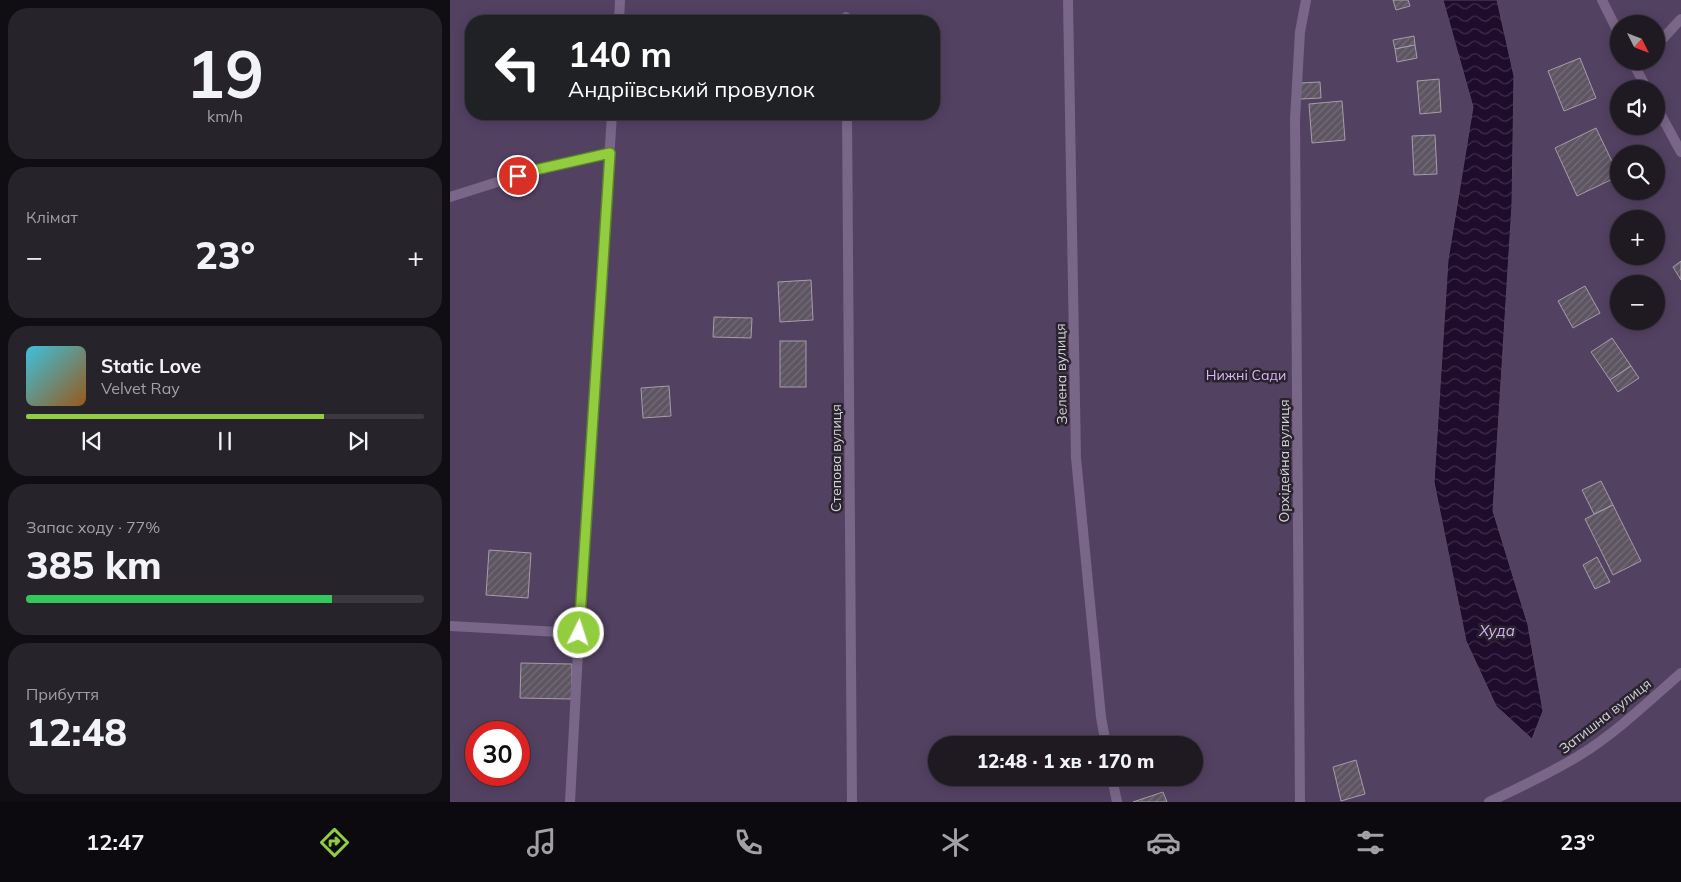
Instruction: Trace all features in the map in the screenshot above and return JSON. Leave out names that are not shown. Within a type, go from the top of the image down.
[{"type":"street","points":[[619,15],[620,0]]},
{"type":"street","name":"Зелена вулиця","points":[[1068,0],[1076,458],[1104,736]]},
{"type":"street","name":"Орхідейна вулиця","points":[[1300,802],[1296,119],[1300,32],[1306,0]]},
{"type":"street","points":[[1602,0],[1610,16]]},
{"type":"street","points":[[1665,36],[1681,19]]},
{"type":"street","points":[[570,802],[612,120]]},
{"type":"street","name":"Степова вулиця","points":[[847,120],[852,802]]},
{"type":"street","points":[[1665,123],[1681,152]]},
{"type":"street","points":[[450,198],[535,170],[610,153]]},
{"type":"street","points":[[450,626],[579,633]]},
{"type":"street","name":"Затишна вулиця","points":[[1489,802],[1544,776],[1582,754],[1681,673]]},
{"type":"street","points":[[1114,786],[1117,802]]},
{"type":"green space","name":"Нижні Сади","points":[[450,0],[1681,0],[1681,802],[450,802]]},
{"type":"water","name":"Худа","points":[[1443,0],[1497,0],[1514,76],[1512,205],[1493,511],[1528,625],[1543,711],[1532,739],[1496,706],[1466,641],[1434,482],[1448,260],[1473,107]]},
{"type":"building","points":[[1393,0],[1408,0],[1410,6],[1396,10]]},
{"type":"building","points":[[1414,36],[1415,45],[1395,49],[1393,40]]},
{"type":"building","points":[[1415,45],[1417,58],[1397,62],[1395,49]]},
{"type":"building","points":[[1580,58],[1596,98],[1564,111],[1548,71]]},
{"type":"building","points":[[1439,79],[1441,112],[1420,114],[1417,81]]},
{"type":"building","points":[[1320,82],[1321,98],[1300,99],[1300,83]]},
{"type":"building","points":[[1342,101],[1345,140],[1312,143],[1309,104]]},
{"type":"building","points":[[1596,128],[1610,157],[1610,180],[1577,196],[1555,148]]},
{"type":"building","points":[[1435,135],[1437,174],[1414,175],[1412,136]]},
{"type":"building","points":[[1681,261],[1681,280],[1673,267]]},
{"type":"building","points":[[811,280],[813,320],[780,322],[778,282]]},
{"type":"building","points":[[1585,286],[1600,313],[1573,328],[1558,301]]},
{"type":"building","points":[[714,317],[752,318],[751,338],[713,337]]},
{"type":"building","points":[[1612,338],[1631,366],[1610,380],[1591,352]]},
{"type":"building","points":[[780,341],[806,341],[806,387],[780,387]]},
{"type":"building","points":[[1631,366],[1639,378],[1618,392],[1610,380]]},
{"type":"building","points":[[669,386],[671,416],[643,418],[641,388]]},
{"type":"building","points":[[1601,481],[1613,505],[1594,514],[1582,490]]},
{"type":"building","points":[[1613,505],[1641,561],[1613,575],[1585,519]]},
{"type":"building","points":[[489,550],[531,553],[528,598],[486,595]]},
{"type":"building","points":[[1597,557],[1610,582],[1595,589],[1583,565]]},
{"type":"building","points":[[521,663],[572,664],[572,699],[520,698]]},
{"type":"building","points":[[1356,760],[1365,794],[1341,801],[1333,767]]},
{"type":"building","points":[[1163,792],[1167,802],[1133,802]]},
{"type":"route","points":[[518,176],[535,170],[610,153],[579,633]]}]
